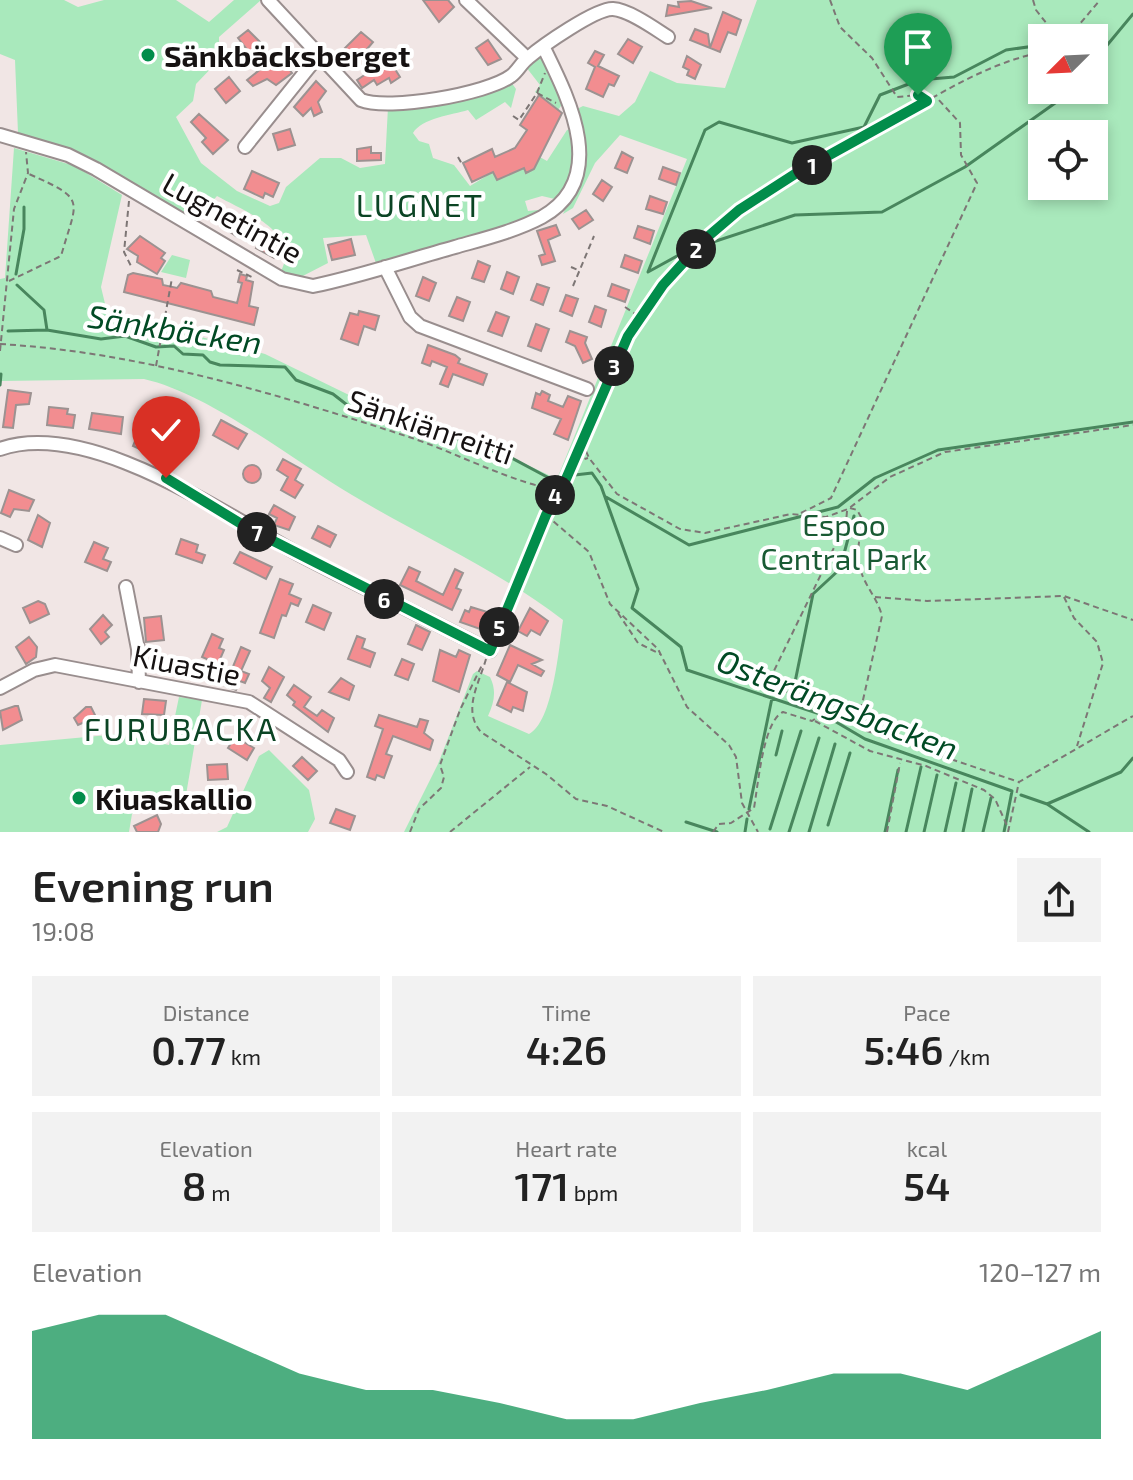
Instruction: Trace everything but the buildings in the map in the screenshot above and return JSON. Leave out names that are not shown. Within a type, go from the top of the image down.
[{"type":"street","points":[[268,0],[361,100],[376,104],[482,89],[514,75],[527,58],[600,10],[615,9],[668,37]]},
{"type":"street","points":[[466,0],[527,58]]},
{"type":"street","name":"Lugnetintie","points":[[0,135],[68,155],[282,279],[313,286],[525,225],[554,209],[568,194],[579,159],[579,135],[570,100],[544,48]]},
{"type":"street","points":[[245,147],[318,56]]},
{"type":"street","points":[[385,267],[410,317],[420,326],[587,389]]},
{"type":"street","points":[[0,449],[38,443],[69,446],[166,478],[248,528],[490,651]]},
{"type":"street","points":[[0,538],[16,545]]},
{"type":"street","points":[[126,587],[138,649],[139,682]]},
{"type":"street","name":"Kiuastie","points":[[0,688],[34,670],[55,665],[249,702],[339,760],[347,772]]},
{"type":"path","points":[[830,0],[840,27],[872,58],[897,97],[918,95],[927,101]]},
{"type":"path","points":[[1033,0],[1036,10],[1047,24]]},
{"type":"path","points":[[1080,24],[1100,0]]},
{"type":"path","points":[[490,651],[546,515],[640,317],[663,285],[705,239],[739,210],[795,174],[1005,60],[1028,55]]},
{"type":"path","points":[[513,116],[519,120],[541,85]]},
{"type":"path","points":[[537,93],[555,104],[559,98]]},
{"type":"path","points":[[582,441],[589,458],[617,494],[680,529],[705,533],[801,515],[831,498],[977,183],[961,155],[960,123],[936,97]]},
{"type":"path","points":[[0,351],[14,209],[28,173],[25,148]]},
{"type":"path","points":[[458,157],[462,164]]},
{"type":"path","points":[[8,281],[61,256],[74,218],[75,206],[67,191],[28,173]]},
{"type":"path","points":[[130,196],[124,252],[132,268]]},
{"type":"path","points":[[573,286],[594,236]]},
{"type":"path","points":[[571,267],[579,270]]},
{"type":"path","points":[[237,270],[254,278]]},
{"type":"path","points":[[156,367],[165,325],[163,314],[172,278]]},
{"type":"path","points":[[625,307],[640,317]]},
{"type":"path","name":"Sänkiänreitti","points":[[0,344],[97,355],[276,397],[396,433],[558,490]]},
{"type":"path","points":[[801,515],[815,518],[847,509],[890,477],[945,452],[1133,425]]},
{"type":"path","points":[[573,463],[589,458]]},
{"type":"path","points":[[847,509],[857,510],[861,517],[859,565],[867,591],[874,597],[882,616],[858,722]]},
{"type":"path","points":[[847,509],[846,523],[814,583],[771,677],[780,689],[858,722],[867,731],[1019,782]]},
{"type":"path","points":[[546,515],[589,552],[605,596],[638,643],[662,655]]},
{"type":"path","points":[[874,597],[927,601],[1064,596],[1133,620]]},
{"type":"path","points":[[1064,596],[1074,618],[1097,642],[1103,663],[1076,748]]},
{"type":"path","points":[[617,611],[662,655],[687,707],[729,745],[736,757],[738,785],[746,813],[758,832]]},
{"type":"path","points":[[410,832],[419,809],[441,788],[444,777],[440,765],[460,710],[487,658],[470,710],[473,723],[503,749],[576,799],[607,806],[664,832]]},
{"type":"path","points":[[460,710],[470,710]]},
{"type":"path","points":[[815,721],[827,710]]},
{"type":"path","points":[[713,830],[754,808],[765,742],[775,717],[783,712],[815,721],[853,744],[984,790],[995,799],[1009,831]]},
{"type":"path","points":[[1009,831],[1019,782],[1133,716]]},
{"type":"path","points":[[887,832],[901,760]]},
{"type":"path","points":[[450,832],[483,809],[531,766]]},
{"type":"green space","points":[[0,0],[64,0],[78,7],[104,0],[176,0],[209,22],[234,0],[261,0],[219,37],[219,60],[196,84],[193,101],[176,117],[201,163],[237,191],[270,206],[279,203],[286,187],[320,158],[341,158],[360,168],[385,164],[388,107],[511,82],[516,89],[511,108],[505,102],[476,120],[468,110],[430,120],[413,133],[419,141],[429,144],[433,158],[454,165],[470,186],[493,172],[497,180],[524,168],[526,172],[534,169],[538,156],[547,161],[567,130],[574,128],[571,174],[559,200],[542,196],[525,201],[528,211],[548,209],[528,220],[377,266],[366,235],[323,238],[328,263],[295,280],[279,275],[285,260],[284,247],[278,236],[242,209],[217,196],[194,222],[84,158],[18,133],[15,60],[0,54]]},
{"type":"green space","name":"Espoo Central Park","points":[[757,0],[1133,0],[1133,832],[404,832],[438,764],[473,674],[477,671],[490,677],[492,682],[494,697],[488,716],[529,734],[537,727],[554,683],[563,620],[512,585],[352,495],[223,413],[169,387],[144,379],[0,381],[0,279],[5,278],[14,148],[75,166],[122,195],[101,287],[107,312],[265,354],[390,415],[424,416],[557,479],[687,159],[620,135],[595,163],[573,208],[563,214],[577,185],[577,109],[583,106],[619,116],[635,102],[650,71],[677,83],[725,88]]},
{"type":"green space","points":[[541,55],[566,99],[558,110],[535,92],[540,85],[526,67]]},
{"type":"green space","points":[[172,255],[190,260],[186,278],[161,272]]},
{"type":"green space","points":[[179,697],[202,700],[186,795],[132,814],[129,832],[0,832],[0,745],[119,734],[169,745]]},
{"type":"green space","points":[[269,750],[309,790],[315,819],[308,832],[217,832],[227,827],[259,756]]},
{"type":"waterway","points":[[1108,44],[1133,14]]},
{"type":"waterway","points":[[688,250],[648,272],[705,130],[719,122],[792,143],[864,127],[880,95],[919,80],[954,77],[1006,50],[1028,47]]},
{"type":"waterway","points":[[707,244],[795,215],[882,212],[965,167],[1054,104]]},
{"type":"waterway","points":[[16,274],[24,229],[24,207]]},
{"type":"waterway","points":[[17,285],[44,310],[47,330]]},
{"type":"waterway","name":"Sänkbäcken","points":[[8,331],[47,330],[101,339],[125,336],[156,347],[174,346],[183,354],[203,355],[210,362],[220,365],[285,367],[296,380],[333,394],[360,415],[385,421],[392,418],[426,422],[438,433],[506,455],[549,478],[592,473],[601,486],[638,589],[632,608],[681,647],[687,670],[826,716],[865,739],[1012,791],[1004,832]]},
{"type":"waterway","points":[[0,385],[1,374]]},
{"type":"waterway","points":[[606,497],[689,545],[838,507],[875,478],[938,450],[1133,422]]},
{"type":"waterway","points":[[794,687],[813,594],[840,569],[854,516]]},
{"type":"waterway","points":[[749,809],[772,698]]},
{"type":"waterway","points":[[776,755],[782,731]]},
{"type":"waterway","points":[[770,829],[801,731]]},
{"type":"waterway","points":[[789,832],[819,738]]},
{"type":"waterway","points":[[809,832],[835,744]]},
{"type":"waterway","points":[[828,825],[850,753]]},
{"type":"waterway","points":[[1047,804],[1121,772],[1133,758]]},
{"type":"waterway","points":[[906,832],[921,767]]},
{"type":"waterway","points":[[885,832],[898,770]]},
{"type":"waterway","points":[[924,832],[937,775]]},
{"type":"waterway","points":[[945,832],[956,783]]},
{"type":"waterway","points":[[963,832],[972,789]]},
{"type":"waterway","name":"Osterängsbacken","points":[[1021,795],[1047,804],[1089,832]]},
{"type":"waterway","points":[[983,832],[991,798]]},
{"type":"waterway","points":[[745,832],[747,819]]},
{"type":"waterway","points":[[686,822],[717,832]]},
{"type":"place","name":"Sänkbäcksberget","points":[[148,55]]},
{"type":"place","name":"Kiuaskallio","points":[[79,798]]},
{"type":"district","name":"LUGNET","points":[[420,204]]},
{"type":"district","name":"FURUBACKA","points":[[181,728]]},
{"type":"route","points":[[166,478],[248,528],[490,651],[546,515],[566,479],[628,336],[663,285],[705,239],[739,210],[795,174],[927,101],[918,95]]}]
